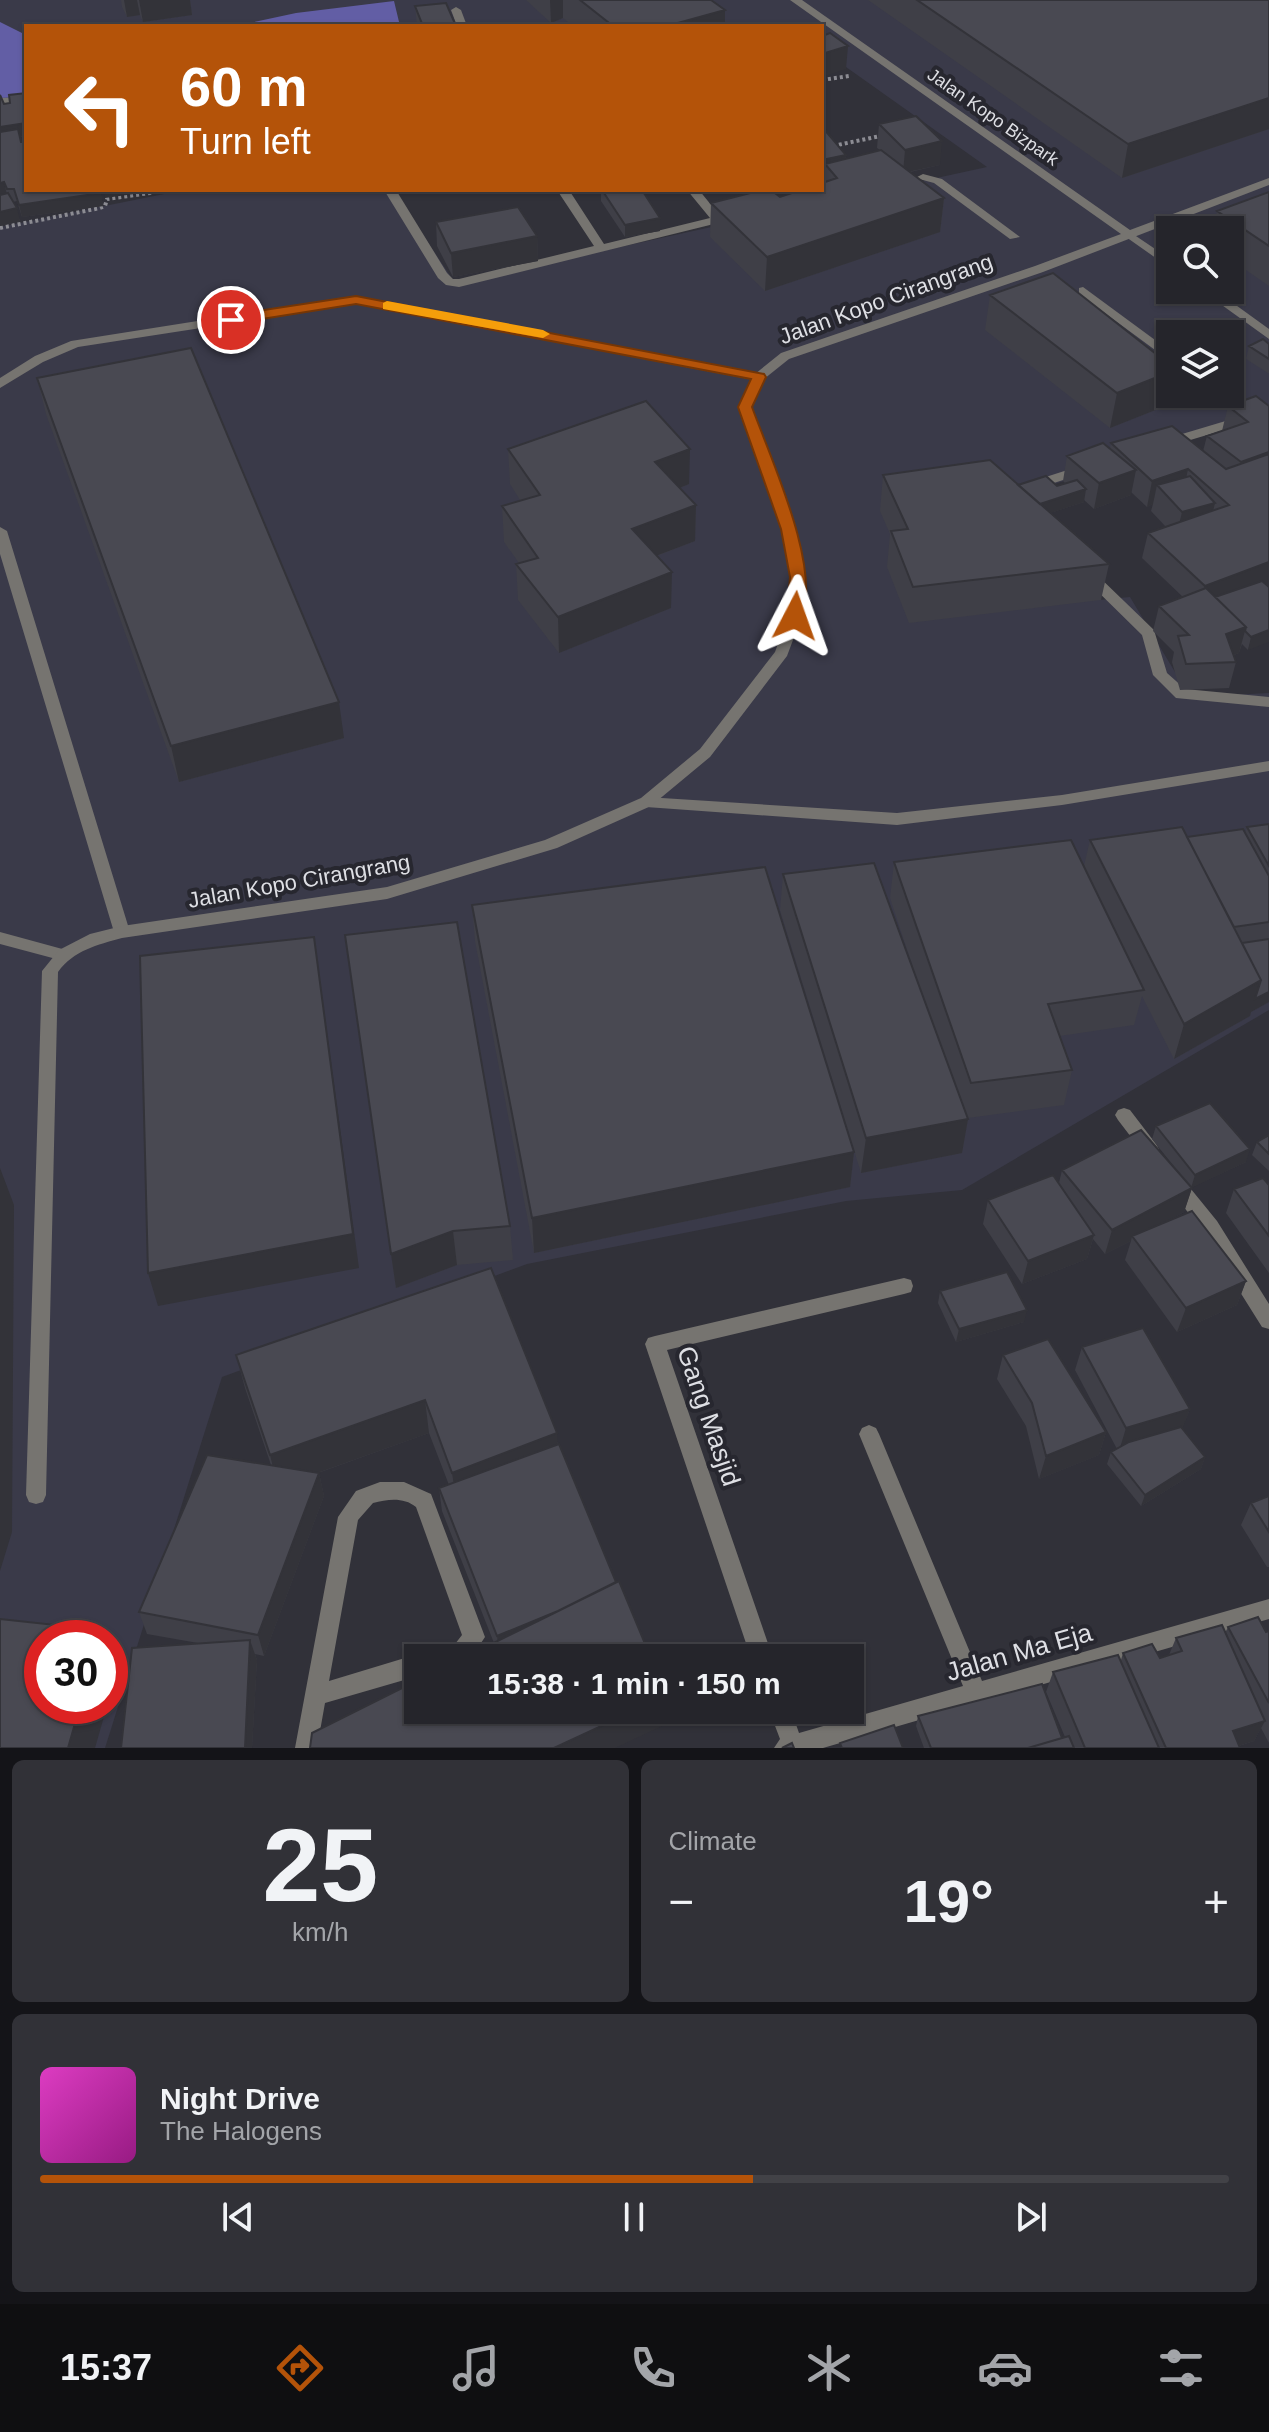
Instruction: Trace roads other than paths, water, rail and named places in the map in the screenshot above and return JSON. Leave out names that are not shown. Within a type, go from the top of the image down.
[{"type":"street","name":"Jalan Kopo Bizpark","points":[[795,0],[1156,254]]},
{"type":"street","points":[[456,10],[461,24]]},
{"type":"street","points":[[0,101],[24,100]]},
{"type":"street","points":[[908,179],[923,177],[938,181],[1014,237]]},
{"type":"street","name":"Jalan Kopo Cirangrang","points":[[60,954],[83,943],[122,932],[387,893],[551,844],[646,802],[705,753],[782,653],[795,616],[798,577],[788,529],[745,407],[759,377],[785,356],[1130,235],[1269,181]]},
{"type":"street","points":[[391,192],[442,275],[450,282],[476,281],[746,213]]},
{"type":"street","points":[[564,192],[602,249]]},
{"type":"street","points":[[695,192],[718,220]]},
{"type":"street","points":[[1083,291],[1156,346]]},
{"type":"street","points":[[0,384],[18,371],[75,344],[356,300],[759,377]]},
{"type":"street","points":[[1226,304],[1269,335]]},
{"type":"street","points":[[1236,408],[1269,432]]},
{"type":"street","points":[[1148,449],[1249,418]]},
{"type":"street","points":[[1013,492],[1091,467]]},
{"type":"street","points":[[0,531],[3,552],[122,932]]},
{"type":"street","points":[[1081,568],[1149,633],[1160,675],[1181,694],[1269,702]]},
{"type":"street","name":"Jalan Kopo Cirangrang","points":[[646,802],[897,819],[1062,800],[1269,766]]},
{"type":"street","points":[[0,938],[60,954],[50,971],[36,1495]]},
{"type":"street","points":[[1124,1115],[1210,1227],[1269,1321]]},
{"type":"street","name":"Gang Masjid","points":[[757,1644],[655,1344],[904,1286]]},
{"type":"street","points":[[869,1434],[977,1695]]},
{"type":"street","points":[[306,1748],[348,1517],[369,1494],[409,1491],[424,1501],[474,1637],[468,1644]]},
{"type":"street","name":"Jalan Ma Eja","points":[[789,1746],[911,1709],[977,1695],[1269,1609]]},
{"type":"street","points":[[314,1696],[404,1669]]},
{"type":"street","points":[[784,1724],[789,1746]]}]
